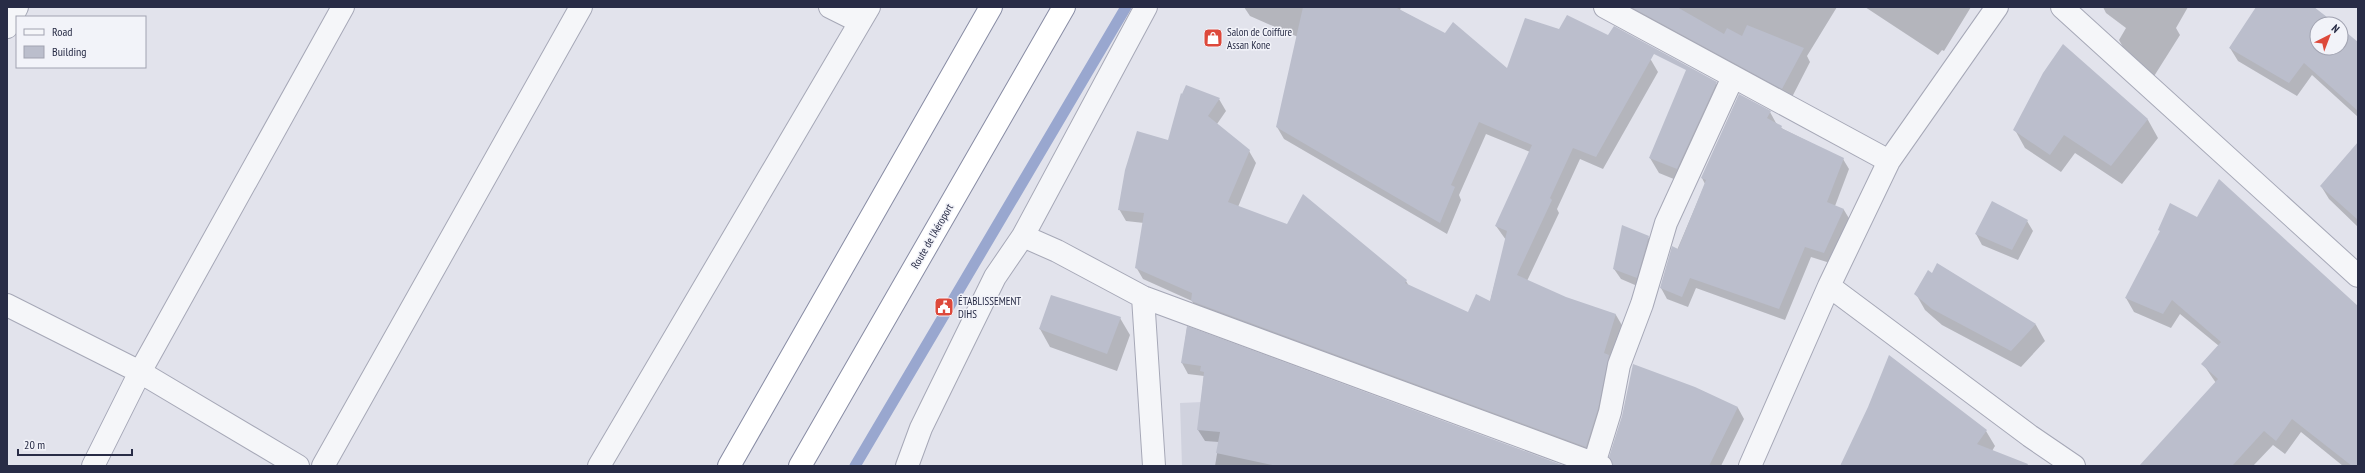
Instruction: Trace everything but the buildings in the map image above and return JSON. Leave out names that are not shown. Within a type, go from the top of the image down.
[{"type":"highway","points":[[729,466],[991,7]]},
{"type":"highway","name":"Route de l'Aéroport","points":[[800,466],[1064,7]]},
{"type":"street","points":[[7,27],[17,7]]},
{"type":"street","points":[[92,466],[140,372],[343,7]]},
{"type":"street","points":[[323,466],[581,7]]},
{"type":"street","points":[[599,466],[865,15],[830,7]]},
{"type":"street","points":[[907,466],[921,428],[995,277],[1023,236],[1146,7]]},
{"type":"street","points":[[1605,7],[1889,161]]},
{"type":"street","points":[[1750,466],[1829,286],[1889,161],[1997,7]]},
{"type":"street","points":[[2062,7],[2358,276]]},
{"type":"street","points":[[1023,236],[1056,251],[1143,297],[1598,465],[1619,365],[1642,304],[1666,223],[1734,77]]},
{"type":"street","points":[[1829,286],[2030,436],[2074,466]]},
{"type":"street","points":[[1143,297],[1154,466]]},
{"type":"street","points":[[7,305],[140,372],[298,466]]},
{"type":"shaded area","points":[[1317,397],[1323,466],[1182,466],[1180,403]]},
{"type":"waterway","points":[[855,466],[1126,7]]},
{"type":"place","name":"Salon de Coiffure Assan Kone","points":[[1213,38]]},
{"type":"place","name":"ÉTABLISSEMENT DIHS","points":[[944,307]]}]
